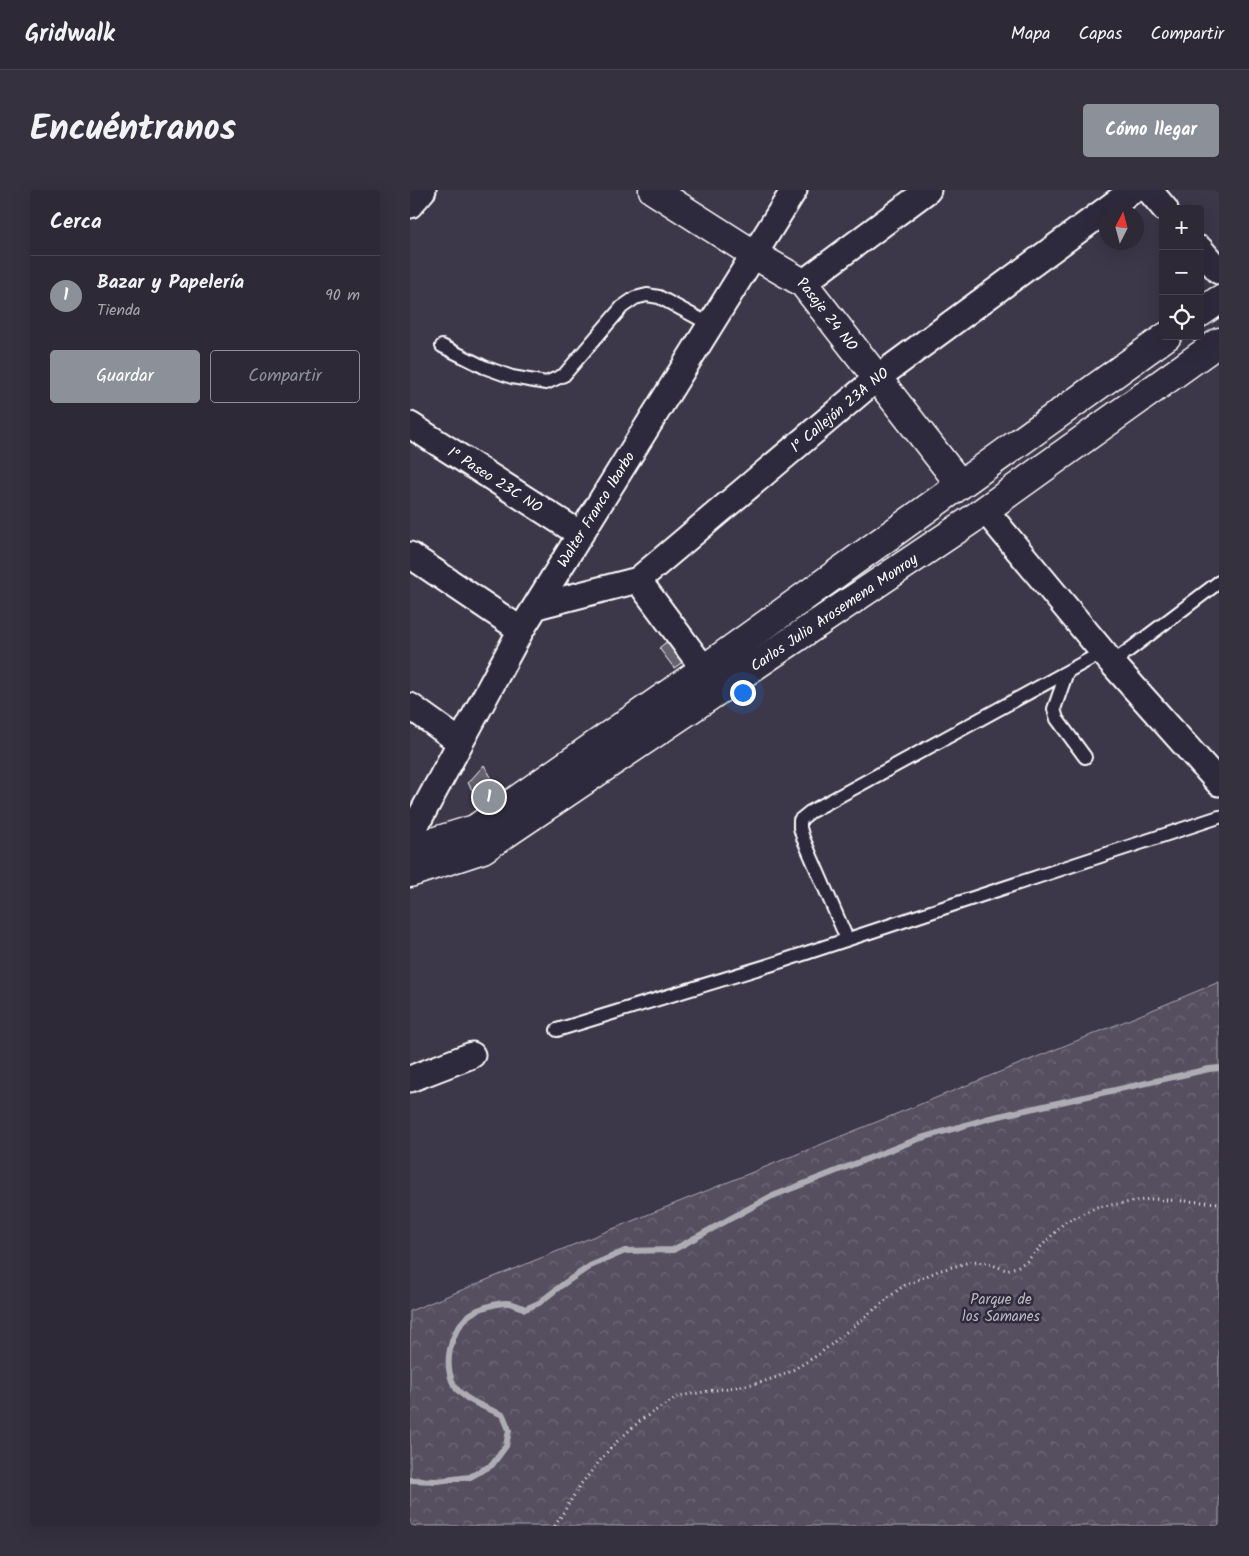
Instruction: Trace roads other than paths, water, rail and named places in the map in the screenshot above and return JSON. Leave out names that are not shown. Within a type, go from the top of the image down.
[{"type":"main road","name":"Pasaje 24 NO","points":[[653,190],[803,283],[877,378],[954,489],[978,515]]},
{"type":"main road","points":[[1204,310],[1219,300]]},
{"type":"main road","name":"Carlos Julio Arosemena Monroy","points":[[410,848],[475,829],[704,669],[1162,340]]},
{"type":"main road","name":"Carlos Julio Arosemena Monroy","points":[[410,873],[483,849],[978,515],[1219,342]]},
{"type":"street","points":[[410,205],[423,190]]},
{"type":"street","name":"Walter Franco Ibarbo","points":[[410,836],[521,630],[794,190]]},
{"type":"street","points":[[803,283],[928,190]]},
{"type":"street","name":"1° Callejón 23A NO","points":[[537,606],[638,580],[877,378],[1133,190]]},
{"type":"street","points":[[1149,190],[1162,205]]},
{"type":"street","points":[[1201,250],[1219,271]]},
{"type":"street","name":"1° Paseo 23C NO","points":[[410,425],[580,534]]},
{"type":"street","points":[[978,515],[1219,783]]},
{"type":"street","points":[[410,555],[521,630]]},
{"type":"street","points":[[638,580],[704,669]]},
{"type":"street","points":[[410,706],[460,742]]},
{"type":"street","points":[[410,1079],[472,1055]]},
{"type":"lane","points":[[442,346],[484,367],[512,377],[546,383],[564,375],[622,306],[635,298],[647,295],[659,297],[711,326]]},
{"type":"lane","points":[[847,939],[803,838],[800,820],[818,807],[1067,672],[1108,658],[1219,582]]},
{"type":"lane","points":[[1067,672],[1054,709],[1057,719],[1085,757]]},
{"type":"lane","points":[[557,1030],[773,964],[1219,817]]},
{"type":"waterway","points":[[410,1480],[437,1481],[470,1477],[492,1465],[506,1446],[509,1430],[503,1415],[463,1395],[454,1385],[451,1377],[449,1358],[456,1331],[467,1317],[475,1311],[502,1303],[514,1304],[525,1309],[539,1303],[590,1266],[625,1251],[673,1250],[770,1197],[918,1139],[990,1118],[1219,1068]]},
{"type":"place","name":"Bazar y Papelería","points":[[489,797]]},
{"type":"park label","name":"Parque de los Samanes","points":[[1001,1308]]}]
